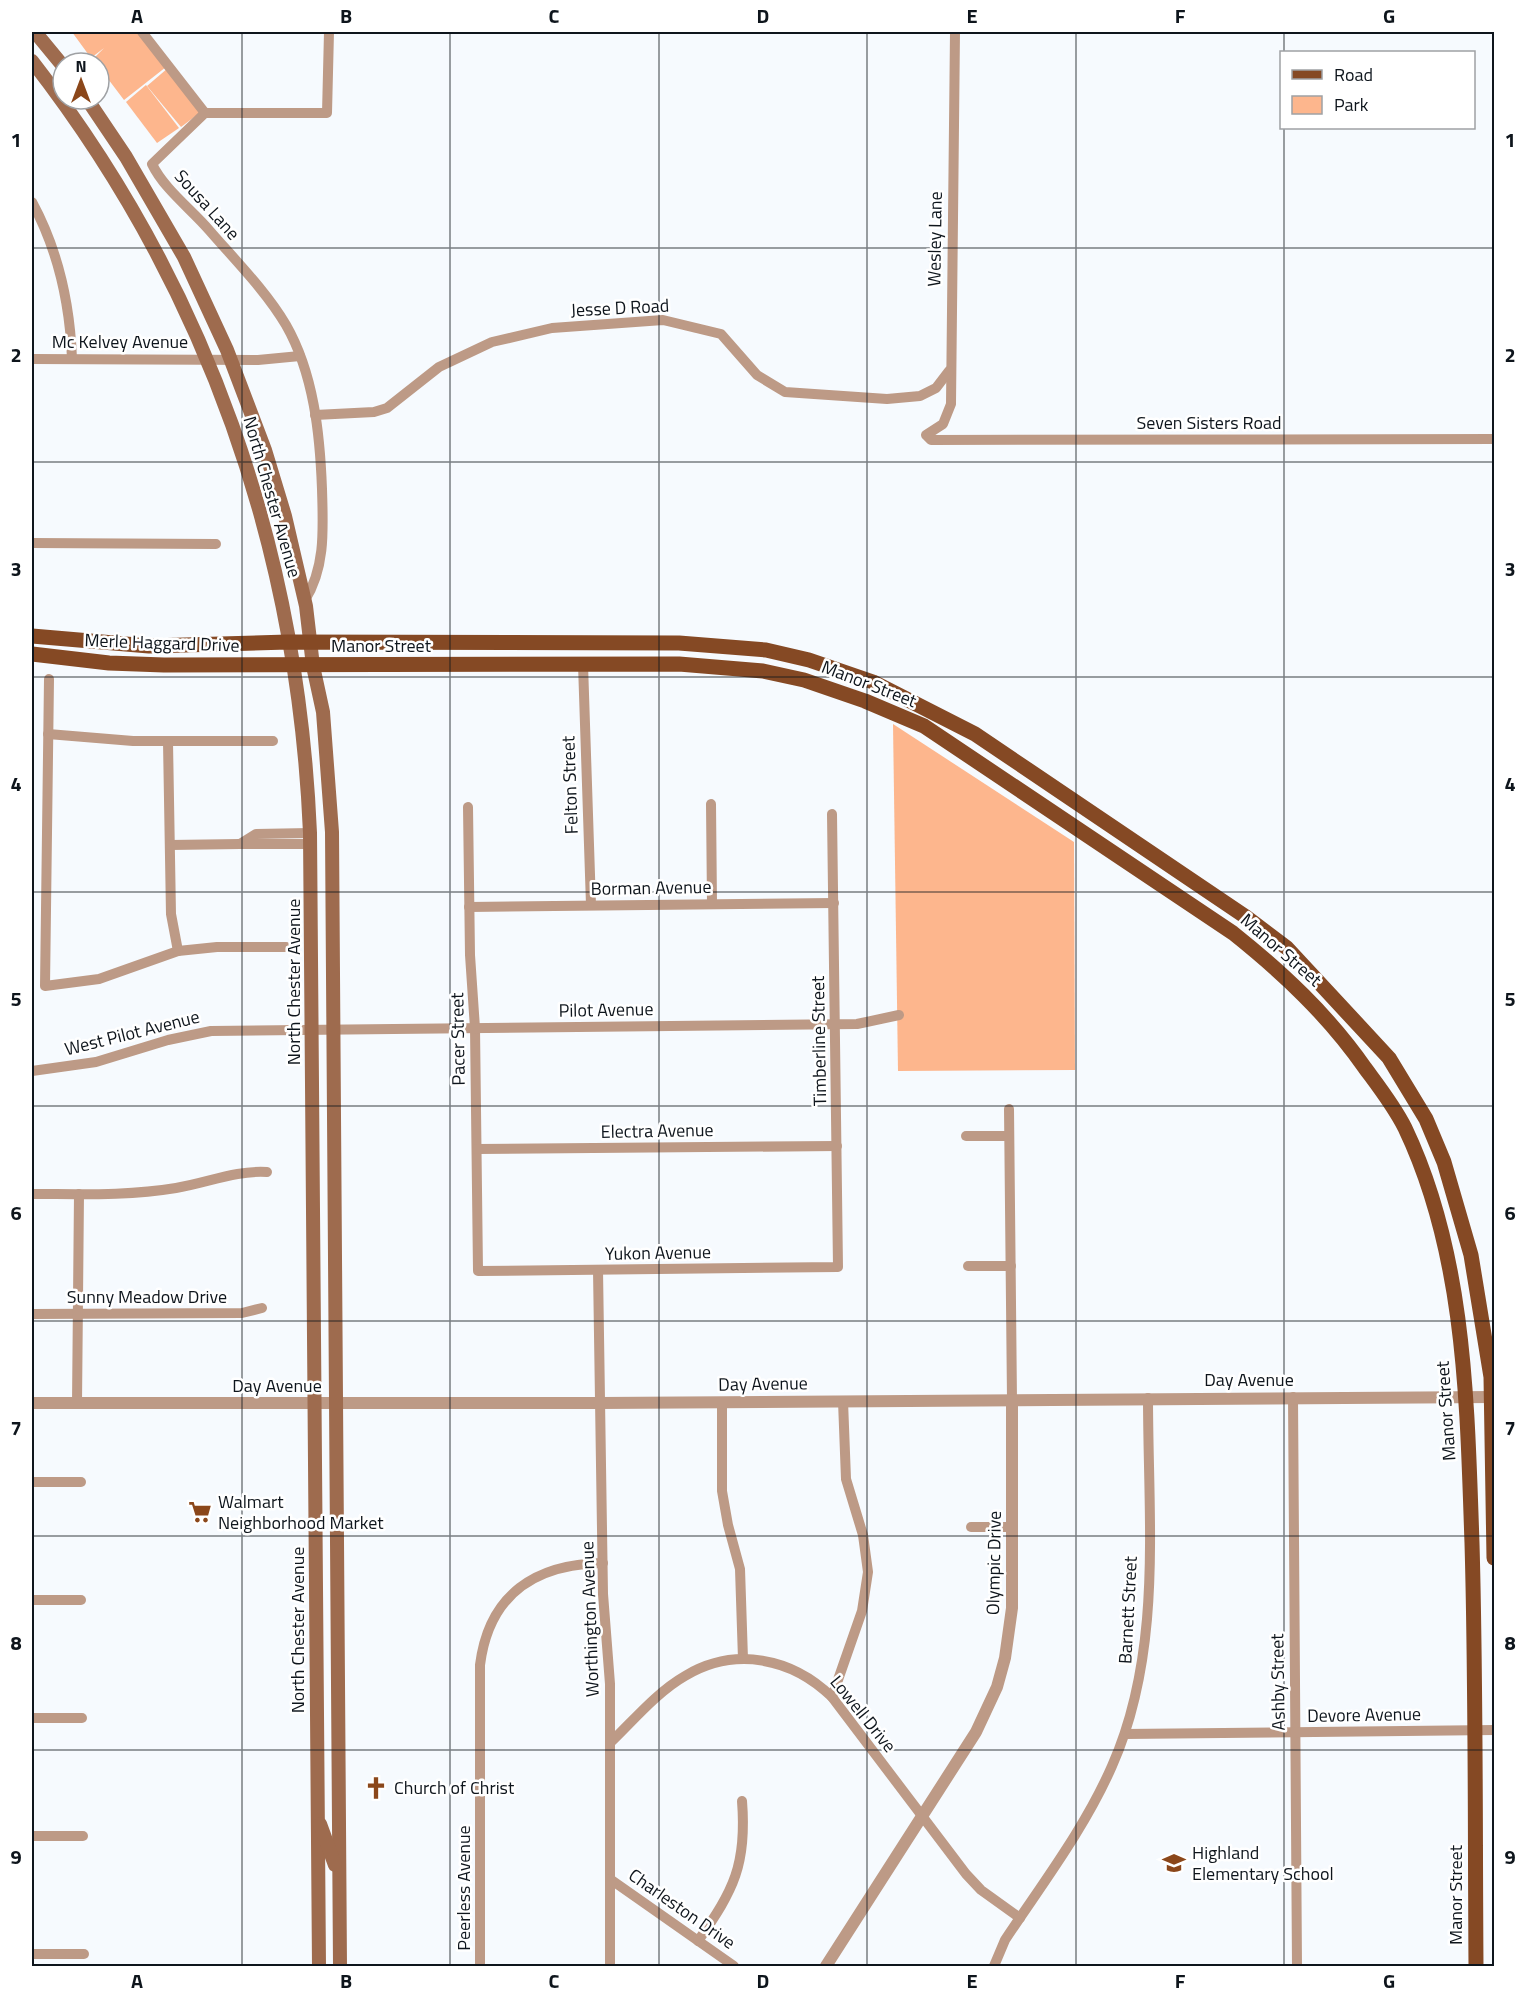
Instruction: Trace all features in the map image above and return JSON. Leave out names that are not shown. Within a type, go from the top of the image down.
[{"type":"main road","points":[[35,32],[51,51]]},
{"type":"main road","name":"North Chester Avenue","points":[[32,61],[74,117],[132,207],[165,267],[208,358],[239,440],[264,522],[285,610],[288,642],[304,731],[310,838],[319,1966]]},
{"type":"main road","name":"North Chester Avenue","points":[[95,111],[150,196],[199,288],[231,359],[265,450],[285,516],[305,600],[313,666],[321,694],[330,786],[340,1966]]},
{"type":"main road","name":"Merle Haggard Drive","points":[[32,636],[140,646],[288,642]]},
{"type":"main road","name":"Manor Street","points":[[288,642],[679,643],[765,650],[809,660],[873,682],[975,734],[1246,917],[1287,948],[1389,1058],[1426,1119],[1462,1217],[1472,1256],[1493,1397],[1494,1558]]},
{"type":"main road","name":"Merle Haggard Drive","points":[[32,654],[136,665],[292,665]]},
{"type":"main road","name":"Manor Street","points":[[292,665],[679,664],[763,671],[804,680],[924,726],[1233,933],[1310,1000],[1350,1045],[1384,1092],[1404,1127],[1426,1180],[1443,1232],[1467,1397],[1475,1665],[1476,1966]]},
{"type":"main road","points":[[316,1628],[327,1674],[329,1677],[338,1678]]},
{"type":"main road","points":[[317,1689],[329,1704],[339,1731]]},
{"type":"main road","points":[[317,1819],[325,1831],[340,1881]]},
{"type":"street","points":[[142,32],[205,113],[327,113],[329,32]]},
{"type":"street","name":"Wesley Lane","points":[[926,435],[943,424],[949,411],[955,32]]},
{"type":"street","name":"Sousa Lane","points":[[205,113],[152,164],[163,181],[186,203],[273,307],[287,326],[300,356]]},
{"type":"street","points":[[32,201],[50,242],[62,278],[69,316],[72,359]]},
{"type":"street","name":"Jesse D Road","points":[[315,415],[374,412],[387,408],[439,367],[492,342],[552,328],[663,320],[721,334],[757,375],[785,392],[887,399],[920,396],[936,388],[949,371]]},
{"type":"street","points":[[208,358],[258,360],[300,356],[315,415],[321,468],[321,549],[315,584],[305,600]]},
{"type":"street","name":"Mc Kelvey Avenue","points":[[32,359],[208,358]]},
{"type":"street","name":"Seven Sisters Road","points":[[926,435],[931,440],[1494,439]]},
{"type":"street","points":[[32,543],[216,544]]},
{"type":"street","name":"Felton Street","points":[[583,664],[591,905]]},
{"type":"street","points":[[49,679],[45,986],[99,979],[178,951],[217,947],[286,946]]},
{"type":"street","points":[[48,734],[168,742],[273,741]]},
{"type":"street","points":[[168,742],[171,914],[178,951]]},
{"type":"street","points":[[711,804],[712,904]]},
{"type":"street","name":"Pacer Street","points":[[468,807],[469,907],[475,1028],[478,1271]]},
{"type":"street","name":"Timberline Street","points":[[832,814],[838,1267]]},
{"type":"street","points":[[170,844],[240,844],[256,834],[310,838]]},
{"type":"street","name":"Borman Avenue","points":[[469,907],[834,903]]},
{"type":"street","name":"Pilot Avenue","points":[[312,1028],[857,1024],[899,1015]]},
{"type":"street","name":"West Pilot Avenue","points":[[32,1071],[96,1062],[200,1033],[312,1028]]},
{"type":"street","name":"Olympic Drive","points":[[826,1966],[976,1732],[997,1687],[1005,1658],[1012,1617],[1009,1109]]},
{"type":"street","points":[[966,1136],[1009,1136]]},
{"type":"street","name":"Electra Avenue","points":[[477,1149],[837,1146]]},
{"type":"street","points":[[32,1194],[146,1192],[196,1184],[247,1171],[267,1172]]},
{"type":"street","points":[[77,1404],[79,1194]]},
{"type":"street","points":[[968,1266],[1011,1266]]},
{"type":"street","name":"Yukon Avenue","points":[[478,1271],[838,1267]]},
{"type":"street","name":"Worthington Avenue","points":[[598,1270],[603,1563],[609,1675],[610,1966]]},
{"type":"street","name":"Sunny Meadow Drive","points":[[32,1314],[242,1313],[262,1308]]},
{"type":"street","name":"Ashby Street","points":[[1293,1397],[1297,1966]]},
{"type":"street","name":"Day Avenue","points":[[32,1403],[600,1403],[1493,1397]]},
{"type":"street","name":"Barnett Street","points":[[993,1966],[1005,1940],[1095,1801],[1125,1734],[1141,1677],[1148,1619],[1148,1398]]},
{"type":"street","points":[[832,1697],[862,1611],[868,1572],[863,1535],[846,1479],[843,1401]]},
{"type":"street","points":[[722,1402],[723,1498],[740,1569],[743,1659]]},
{"type":"street","points":[[32,1482],[81,1482]]},
{"type":"street","points":[[971,1527],[1012,1527]]},
{"type":"street","name":"Peerless Avenue","points":[[480,1966],[480,1665],[486,1633],[502,1605],[536,1576],[567,1565],[603,1563]]},
{"type":"street","points":[[32,1600],[81,1600]]},
{"type":"street","name":"Lowell Drive","points":[[610,1743],[685,1676],[717,1662],[759,1659],[790,1667],[814,1681],[832,1697],[966,1874],[981,1890],[1020,1918]]},
{"type":"street","points":[[32,1718],[82,1718]]},
{"type":"street","name":"Devore Avenue","points":[[1125,1734],[1494,1730]]},
{"type":"street","points":[[698,1941],[721,1908],[737,1874],[745,1834],[742,1801]]},
{"type":"street","points":[[32,1836],[83,1836]]},
{"type":"street","name":"Charleston Drive","points":[[610,1879],[734,1966]]},
{"type":"street","points":[[32,1954],[84,1954]]},
{"type":"green space","points":[[72,32],[139,32],[166,67],[124,100],[111,83],[111,51],[101,51],[104,48],[100,51],[86,51]]},
{"type":"green space","points":[[168,68],[201,112],[181,127],[147,86]]},
{"type":"green space","points":[[146,85],[179,128],[157,143],[126,102]]},
{"type":"green space","points":[[893,724],[1074,842],[1075,1070],[898,1071]]},
{"type":"place","name":"Walmart Neighborhood Market","points":[[200,1512]]},
{"type":"place","name":"Church of Christ","points":[[376,1788]]},
{"type":"place","name":"Highland Elementary School","points":[[1174,1863]]}]
